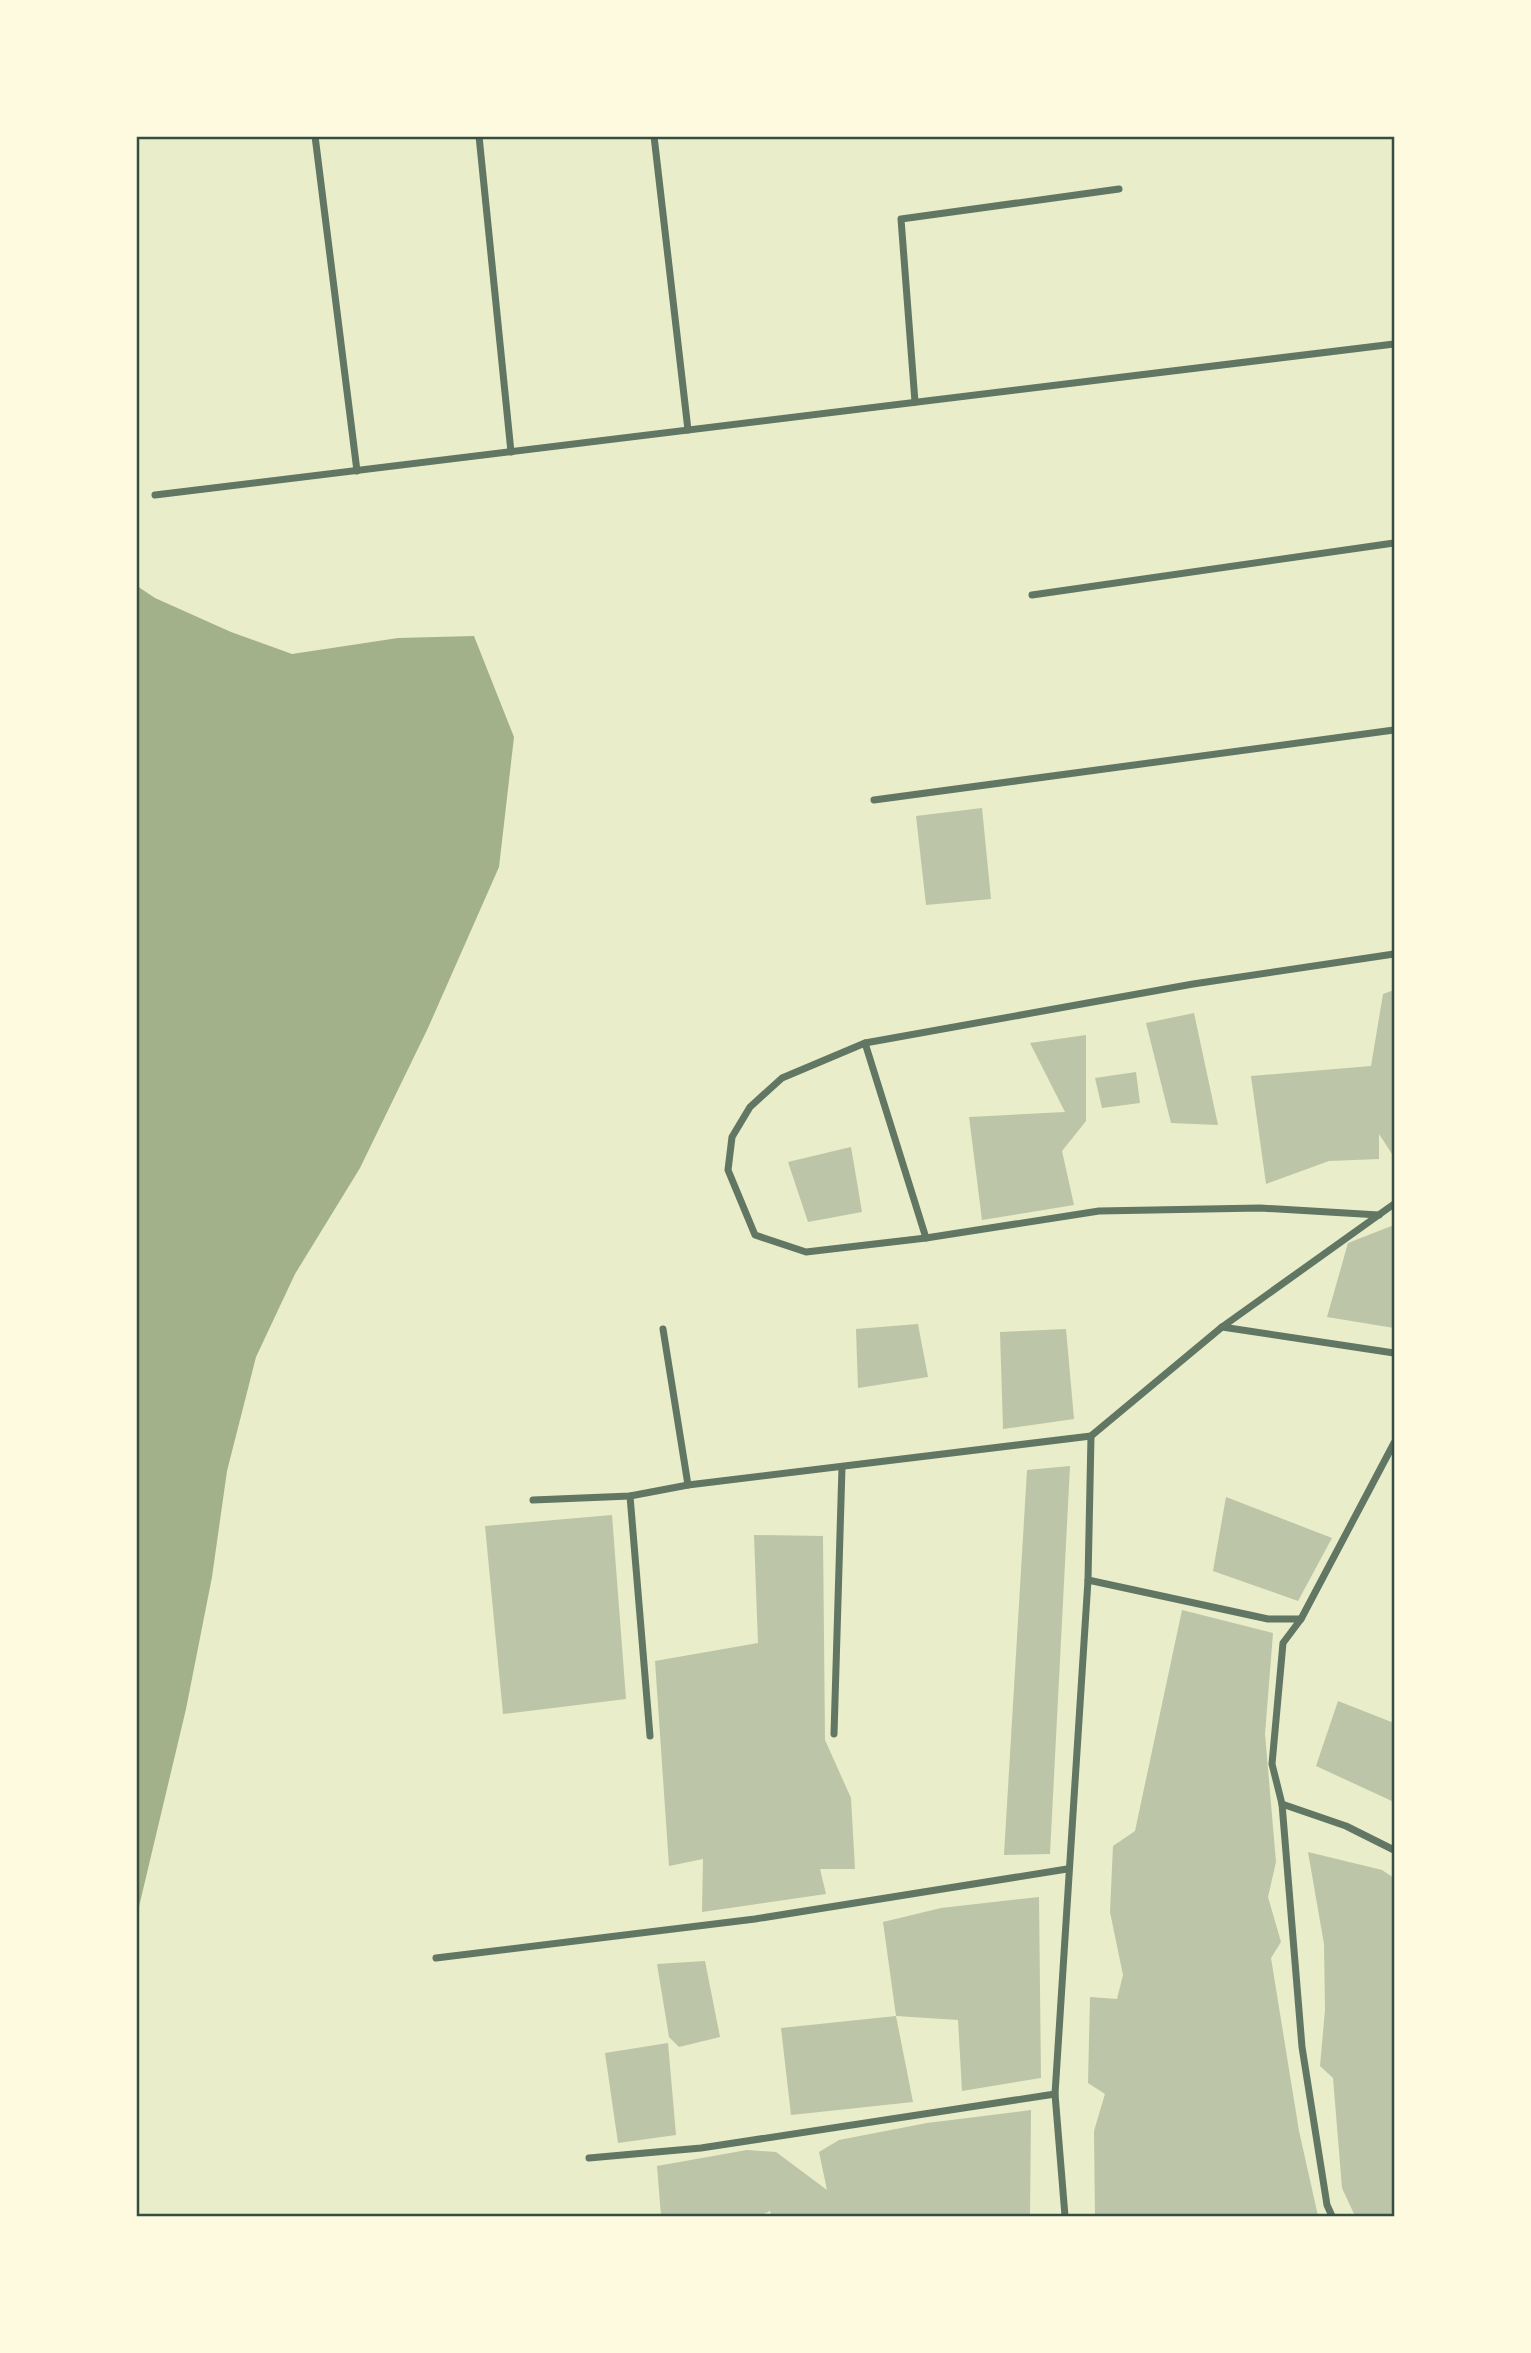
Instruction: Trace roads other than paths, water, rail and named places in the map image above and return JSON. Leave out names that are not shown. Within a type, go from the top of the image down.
[{"type":"street","points":[[315,136],[357,471]]},
{"type":"street","points":[[479,136],[511,452]]},
{"type":"street","points":[[654,136],[688,430]]},
{"type":"street","points":[[915,402],[901,219],[1119,189]]},
{"type":"street","points":[[155,495],[1395,344]]},
{"type":"street","points":[[1032,595],[1395,543]]},
{"type":"street","points":[[874,800],[1395,730]]},
{"type":"street","points":[[1379,1216],[1259,1208],[1099,1211],[926,1238],[806,1252],[755,1235],[739,1202],[729,1170],[732,1137],[750,1107],[782,1077],[865,1043],[1193,984],[1395,954]]},
{"type":"street","points":[[865,1043],[926,1238]]},
{"type":"street","points":[[533,1500],[630,1496],[688,1485],[1091,1436],[1222,1327],[1395,1204]]},
{"type":"street","points":[[1222,1327],[1395,1353]]},
{"type":"street","points":[[663,1329],[688,1485]]},
{"type":"street","points":[[1065,2217],[1055,2094],[1067,1868],[1088,1580],[1091,1436]]},
{"type":"street","points":[[1332,2217],[1327,2205],[1302,2047],[1282,1804],[1272,1764],[1283,1643],[1301,1619],[1395,1443]]},
{"type":"street","points":[[834,1734],[842,1467]]},
{"type":"street","points":[[630,1496],[650,1736]]},
{"type":"street","points":[[1088,1580],[1268,1619],[1301,1619]]},
{"type":"street","points":[[1282,1804],[1346,1826],[1395,1850]]},
{"type":"street","points":[[436,1958],[755,1919],[1067,1868]]},
{"type":"street","points":[[589,2158],[701,2148],[1055,2094]]}]
